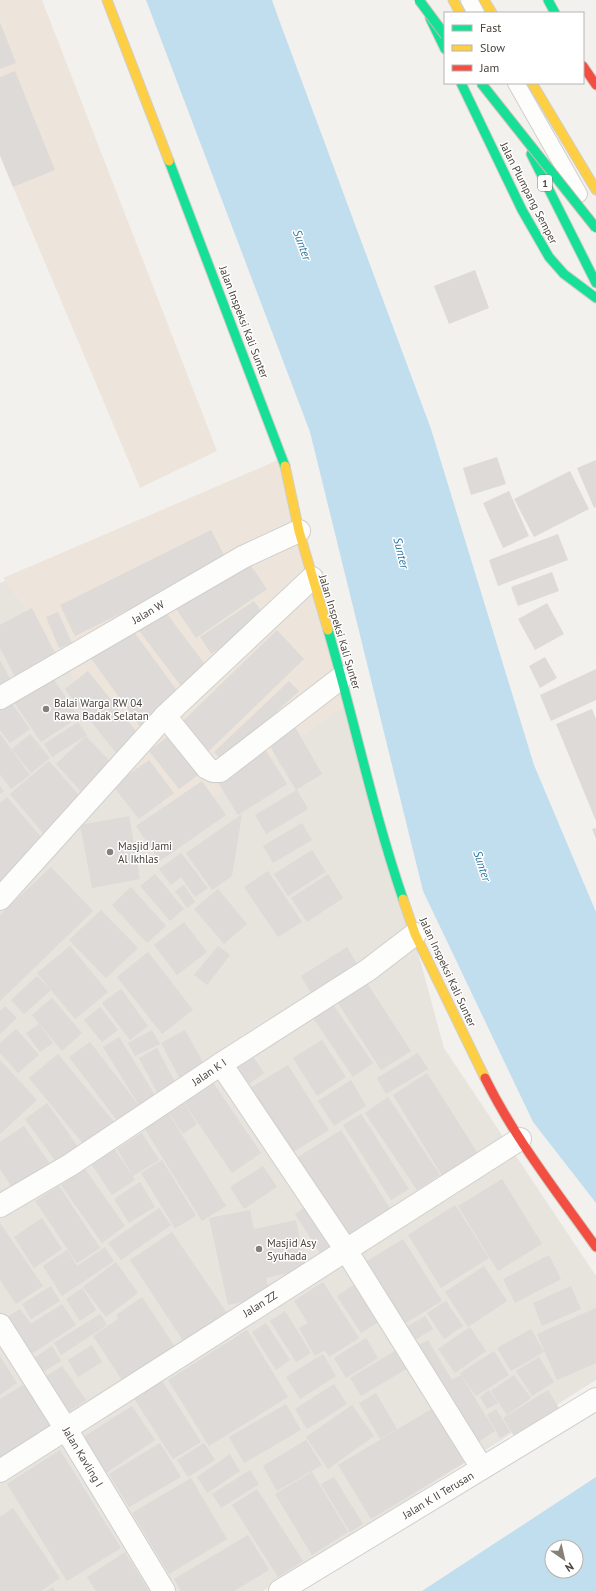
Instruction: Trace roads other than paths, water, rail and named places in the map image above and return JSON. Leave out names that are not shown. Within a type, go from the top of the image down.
[{"type":"main road","name":"Jalan Inspeksi Kali Sunter","points":[[107,0],[283,458],[299,531],[342,677],[385,846],[415,934],[495,1098],[520,1139],[596,1247]]},
{"type":"main road","points":[[420,0],[444,34]]},
{"type":"main road","points":[[420,0],[444,47]]},
{"type":"main road","points":[[453,0],[459,12]]},
{"type":"main road","points":[[484,0],[491,12]]},
{"type":"main road","points":[[549,1],[554,12]]},
{"type":"main road","points":[[584,67],[596,85]]},
{"type":"main road","name":"Jalan Plumpang Semper","points":[[461,84],[522,210],[549,257],[564,274],[596,298]]},
{"type":"main road","points":[[482,84],[596,228]]},
{"type":"main road","points":[[533,84],[596,190]]},
{"type":"main road","name":"1","points":[[498,90],[596,283]]},
{"type":"street","name":"Jalan W","points":[[0,698],[243,557],[299,531]]},
{"type":"street","points":[[0,899],[165,716],[312,578]]},
{"type":"street","points":[[165,716],[207,768],[213,771],[220,771],[342,677]]},
{"type":"street","name":"Jalan K I","points":[[0,1206],[70,1165],[221,1064],[368,970],[415,934]]},
{"type":"street","points":[[221,1064],[346,1250],[482,1468]]},
{"type":"street","name":"Jalan ZZ","points":[[0,1471],[520,1139]]},
{"type":"street","name":"Jalan Kavling I","points":[[0,1325],[66,1429],[164,1591]]},
{"type":"street","name":"Jalan K II Terusan","points":[[280,1591],[596,1399]]},
{"type":"lane","points":[[469,0],[475,12]]},
{"type":"lane","points":[[517,84],[596,224]]},
{"type":"water","name":"Sunter","points":[[146,0],[272,0],[431,429],[534,765],[596,912],[596,1203],[533,1122],[423,891],[310,432]]},
{"type":"water","points":[[596,1477],[596,1591],[422,1591]]},
{"type":"place","name":"Balai Warga RW 04 Rawa Badak Selatan","points":[[46,709]]},
{"type":"place","name":"Masjid Jami Al Ikhlas","points":[[110,852]]},
{"type":"place","name":"Masjid Asy Syuhada","points":[[259,1249]]}]
